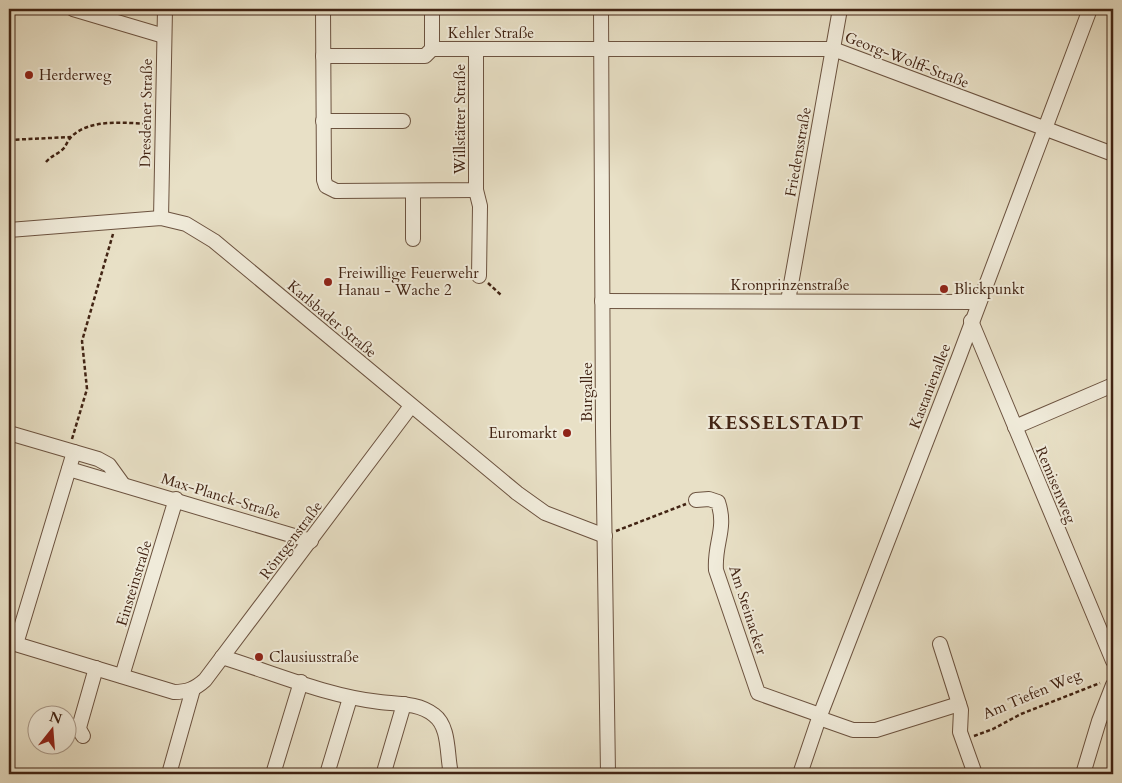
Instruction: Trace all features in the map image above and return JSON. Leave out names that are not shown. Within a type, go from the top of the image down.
[{"type":"street","points":[[73,9],[164,36]]},
{"type":"street","name":"Dresdener Straße","points":[[161,218],[164,9]]},
{"type":"street","points":[[323,9],[323,121],[403,121]]},
{"type":"street","points":[[432,9],[432,49]]},
{"type":"street","name":"Burgallee","points":[[602,9],[602,301],[608,774]]},
{"type":"street","name":"Friedensstraße","points":[[788,301],[840,9]]},
{"type":"street","name":"Kastanienallee","points":[[800,774],[820,716],[1090,9]]},
{"type":"street","name":"Kehler Straße","points":[[324,56],[425,56],[432,49],[602,49]]},
{"type":"street","name":"Willstätter Straße","points":[[476,49],[476,190],[480,206],[479,276]]},
{"type":"street","name":"Georg-Wolff-Straße","points":[[602,49],[833,50],[1113,154]]},
{"type":"street","name":"Willstätter Straße","points":[[323,121],[326,186],[336,190],[476,190]]},
{"type":"street","points":[[413,191],[413,239]]},
{"type":"street","name":"Karlsbader Straße","points":[[9,230],[161,218],[186,224],[214,241],[536,508],[573,526],[605,536]]},
{"type":"street","name":"Kronprinzenstraße","points":[[602,301],[978,302]]},
{"type":"street","name":"Remisenweg","points":[[972,321],[1113,661]]},
{"type":"street","points":[[1015,427],[1113,385]]},
{"type":"street","name":"Röntgenstraße","points":[[193,689],[205,680],[411,406]]},
{"type":"street","points":[[9,433],[105,462],[122,483]]},
{"type":"street","points":[[71,451],[69,469],[12,643],[174,692],[193,689],[169,774]]},
{"type":"street","name":"Max-Planck-Straße","points":[[69,469],[176,499],[311,541]]},
{"type":"street","name":"Am Steinacker","points":[[696,500],[709,498],[718,502],[722,516],[722,529],[715,554],[716,570],[758,693],[820,716]]},
{"type":"street","name":"Einsteinstraße","points":[[122,676],[176,499]]},
{"type":"street","name":"Am Tiefen Weg","points":[[940,644],[959,704],[963,740],[975,774]]},
{"type":"street","points":[[222,657],[350,698],[404,704],[425,709],[439,719],[444,728],[453,772]]},
{"type":"street","points":[[83,736],[79,729],[96,668]]},
{"type":"street","points":[[273,774],[301,682]]},
{"type":"street","points":[[1083,774],[1109,683]]},
{"type":"street","points":[[327,774],[350,698]]},
{"type":"street","points":[[384,772],[404,704]]},
{"type":"street","name":"Am Tiefen Weg","points":[[820,716],[853,730],[876,730],[959,704]]},
{"type":"path","points":[[46,162],[52,155],[62,150],[71,137],[83,129],[102,124],[162,125]]},
{"type":"path","points":[[9,140],[71,137]]},
{"type":"path","points":[[71,451],[88,389],[82,341],[117,221]]},
{"type":"path","points":[[479,276],[501,295]]},
{"type":"path","points":[[605,536],[696,500]]},
{"type":"path","name":"Am Tiefen Weg","points":[[963,740],[993,729],[1021,714],[1109,683]]},
{"type":"place","name":"Herderweg","points":[[29,75]]},
{"type":"place","name":"Freiwillige Feuerwehr Hanau - Wache 2","points":[[328,282]]},
{"type":"place","name":"Blickpunkt","points":[[944,289]]},
{"type":"place","name":"Euromarkt","points":[[567,433]]},
{"type":"place","name":"Clausiusstraße","points":[[259,657]]},
{"type":"district","name":"KESSELSTADT","points":[[786,422]]}]
